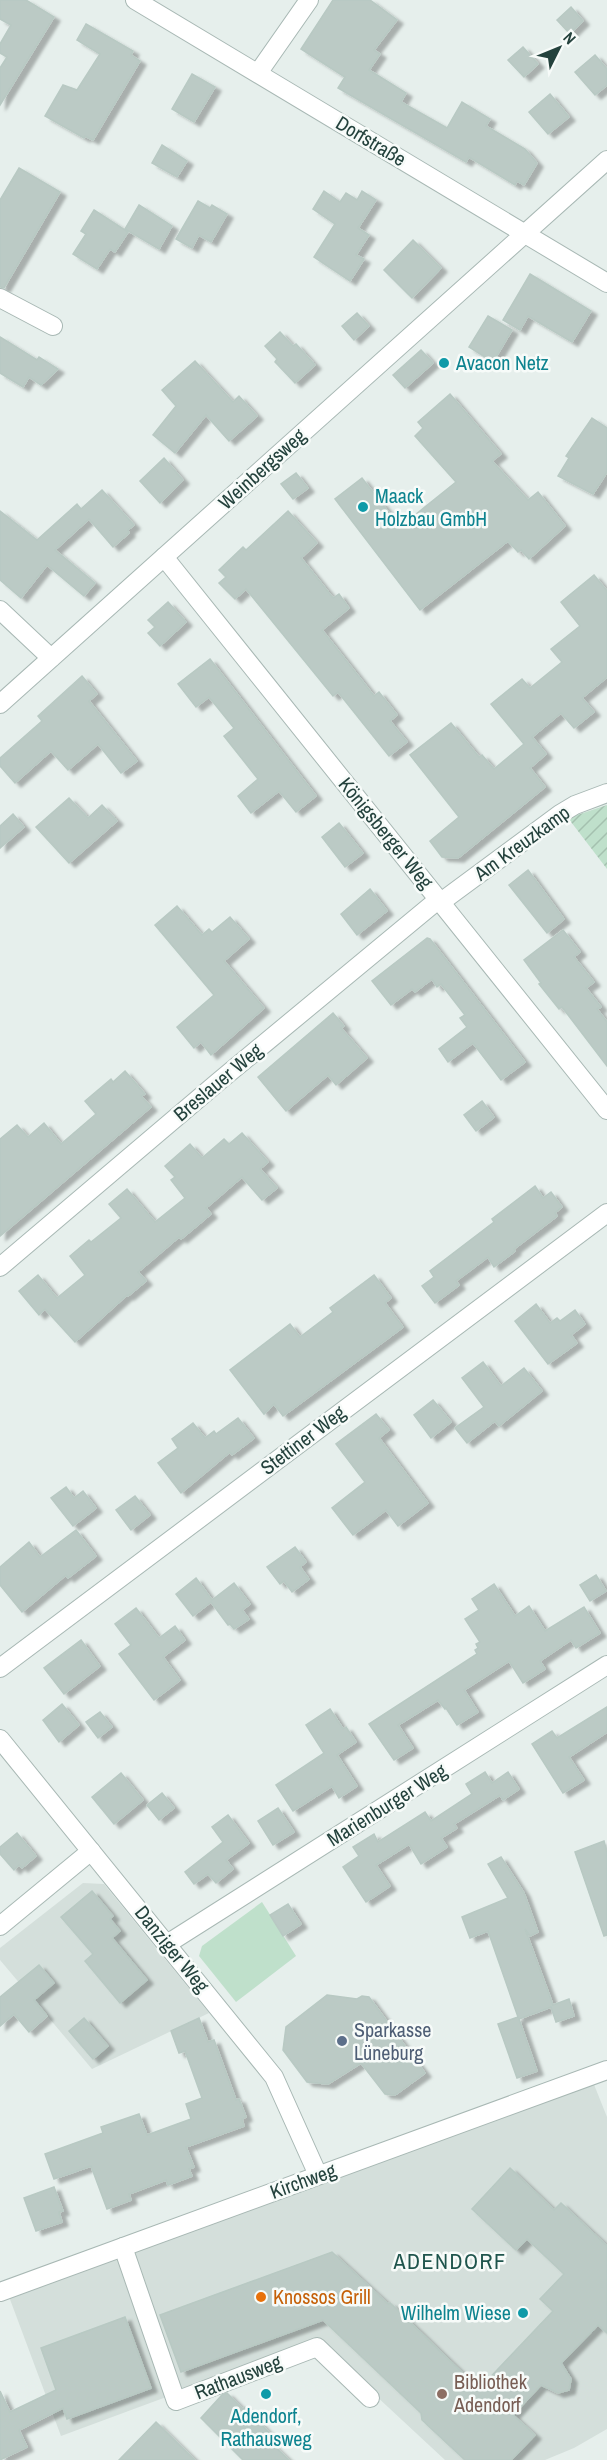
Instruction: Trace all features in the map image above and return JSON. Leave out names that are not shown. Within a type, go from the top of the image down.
[{"type":"street","name":"Dorfstraße","points":[[135,0],[607,283]]},
{"type":"street","points":[[258,73],[309,0]]},
{"type":"street","name":"Weinbergsweg","points":[[0,704],[607,160]]},
{"type":"street","points":[[0,298],[53,326]]},
{"type":"street","name":"Königsberger Weg","points":[[164,557],[607,1110]]},
{"type":"street","points":[[0,610],[51,658]]},
{"type":"street","name":"Am Kreuzkamp","points":[[440,901],[560,814],[575,805],[607,793]]},
{"type":"street","name":"Breslauer Weg","points":[[0,1267],[208,1090],[440,901]]},
{"type":"street","name":"Stettiner Weg","points":[[0,1668],[607,1213]]},
{"type":"street","name":"Marienburger Weg","points":[[167,1944],[607,1665]]},
{"type":"street","name":"Danziger Weg","points":[[0,1739],[274,2077],[318,2175]]},
{"type":"street","points":[[0,1926],[91,1851]]},
{"type":"street","name":"Kirchweg","points":[[0,2292],[607,2070]]},
{"type":"street","name":"Rathausweg","points":[[123,2247],[176,2402],[316,2347],[370,2398]]},
{"type":"shaded area","points":[[83,1883],[104,1884],[209,2013],[92,2069],[0,1960],[0,1948]]},
{"type":"shaded area","points":[[593,2082],[607,2117],[607,2429],[574,2448],[545,2460],[445,2460],[317,2341],[61,2436],[8,2294]]},
{"type":"green space","points":[[607,805],[607,869],[568,818]]},
{"type":"green space","points":[[262,1902],[296,1956],[236,2002],[199,1956],[202,1946]]},
{"type":"building","points":[[0,0],[26,0],[54,17],[0,105],[0,68],[7,57],[0,53],[0,44],[11,25],[0,19]]},
{"type":"building","points":[[333,0],[370,0],[397,20],[374,50],[380,54],[369,70],[406,93],[401,102],[447,128],[462,102],[490,119],[486,126],[525,149],[537,163],[524,185],[517,181],[515,185],[469,157],[466,162],[338,88],[345,77],[301,49]]},
{"type":"building","points":[[571,7],[583,21],[570,34],[557,20]]},
{"type":"building","points":[[86,24],[133,51],[131,55],[140,61],[93,140],[85,136],[84,138],[45,116],[63,85],[77,90],[100,54],[77,40]]},
{"type":"building","points":[[523,47],[538,64],[524,77],[508,60]]},
{"type":"building","points":[[595,55],[607,69],[607,85],[595,95],[575,72]]},
{"type":"building","points":[[192,74],[215,87],[194,122],[172,109]]},
{"type":"building","points":[[550,94],[569,117],[548,134],[529,112]]},
{"type":"building","points":[[162,145],[187,161],[177,177],[152,163]]},
{"type":"building","points":[[19,168],[60,192],[4,288],[0,287],[0,200]]},
{"type":"building","points":[[324,191],[340,202],[346,193],[357,200],[362,191],[376,200],[358,228],[369,235],[356,255],[364,259],[350,281],[314,257],[335,224],[313,209]]},
{"type":"building","points":[[198,201],[210,208],[212,205],[227,214],[211,242],[199,235],[192,248],[176,239]]},
{"type":"building","points":[[139,205],[172,226],[159,249],[125,229]]},
{"type":"building","points":[[94,210],[128,232],[115,252],[110,249],[97,269],[73,254],[86,234],[81,231]]},
{"type":"building","points":[[413,240],[441,268],[412,298],[384,270]]},
{"type":"building","points":[[530,274],[591,311],[572,342],[528,316],[520,330],[503,320]]},
{"type":"building","points":[[357,313],[369,326],[354,340],[342,326]]},
{"type":"building","points":[[488,316],[512,330],[493,362],[469,347]]},
{"type":"building","points":[[280,332],[293,346],[296,344],[315,365],[295,383],[275,362],[277,359],[265,346]]},
{"type":"building","points":[[0,337],[37,360],[39,357],[58,369],[41,385],[29,377],[23,387],[0,373]]},
{"type":"building","points":[[421,350],[433,363],[405,388],[393,375]]},
{"type":"building","points":[[195,361],[233,402],[239,396],[257,416],[229,441],[206,415],[175,453],[153,435],[176,406],[162,390]]},
{"type":"building","points":[[450,394],[501,454],[492,461],[528,500],[538,492],[565,526],[529,559],[521,550],[518,552],[508,541],[420,610],[335,499],[362,478],[400,527],[456,482],[415,436],[423,428],[418,422]]},
{"type":"building","points":[[592,418],[607,428],[607,472],[593,494],[558,476],[569,458],[566,456]]},
{"type":"building","points":[[164,458],[183,480],[160,503],[140,481]]},
{"type":"building","points":[[296,473],[308,488],[293,499],[281,484]]},
{"type":"building","points":[[102,490],[134,525],[128,530],[129,533],[113,547],[89,519],[55,550],[95,583],[84,596],[47,565],[21,598],[0,580],[0,511],[37,540],[77,504],[81,509]]},
{"type":"building","points":[[288,511],[317,543],[301,558],[333,598],[339,594],[349,608],[322,630],[374,696],[379,692],[397,715],[390,721],[407,742],[389,756],[338,692],[333,696],[246,589],[235,599],[219,583],[226,577],[219,570],[243,547],[246,550]]},
{"type":"building","points":[[594,575],[607,591],[607,677],[582,698],[594,712],[574,728],[561,713],[532,737],[546,754],[530,768],[545,787],[458,858],[442,857],[430,841],[459,817],[410,755],[451,723],[479,757],[482,755],[494,769],[524,744],[491,704],[522,679],[530,688],[562,662],[551,649],[580,626],[561,602]]},
{"type":"building","points":[[168,602],[186,622],[160,646],[148,633],[155,627],[148,620]]},
{"type":"building","points":[[210,659],[316,796],[296,812],[279,791],[251,813],[238,796],[258,779],[224,736],[234,728],[209,697],[196,707],[178,684]]},
{"type":"building","points":[[82,676],[97,694],[89,701],[137,761],[121,773],[98,744],[68,770],[51,751],[15,783],[0,766],[0,758],[42,721],[38,716]]},
{"type":"building","points":[[69,798],[88,818],[102,805],[117,821],[69,863],[36,827]]},
{"type":"building","points":[[13,814],[24,827],[0,848],[0,826]]},
{"type":"building","points":[[339,823],[363,853],[345,867],[322,837]]},
{"type":"building","points":[[528,870],[564,919],[547,933],[509,885]]},
{"type":"building","points":[[370,889],[387,911],[357,935],[341,914]]},
{"type":"building","points":[[177,906],[202,935],[209,929],[212,932],[230,917],[249,939],[224,961],[264,1008],[211,1055],[201,1042],[194,1048],[177,1027],[214,995],[155,925]]},
{"type":"building","points":[[563,930],[580,952],[574,957],[594,982],[586,988],[601,1007],[597,1009],[607,1022],[607,1066],[562,1007],[559,1009],[539,984],[541,983],[524,960]]},
{"type":"building","points":[[427,938],[525,1062],[501,1080],[473,1043],[448,1062],[439,1049],[467,1027],[460,1018],[465,1015],[441,984],[437,987],[432,979],[415,992],[412,989],[391,1005],[372,981]]},
{"type":"building","points":[[333,1013],[344,1026],[341,1028],[367,1058],[336,1085],[328,1075],[286,1111],[258,1077]]},
{"type":"building","points":[[125,1071],[145,1094],[141,1096],[151,1107],[0,1236],[0,1139],[17,1125],[28,1137],[44,1123],[61,1144],[96,1114],[85,1101],[111,1079],[113,1082]]},
{"type":"building","points":[[482,1101],[494,1117],[476,1131],[464,1115]]},
{"type":"building","points":[[242,1133],[268,1162],[260,1169],[277,1188],[262,1200],[242,1177],[206,1208],[211,1214],[181,1239],[179,1237],[138,1272],[146,1281],[75,1342],[45,1309],[39,1315],[19,1291],[38,1275],[57,1298],[85,1275],[70,1256],[121,1218],[109,1204],[127,1189],[155,1222],[185,1198],[171,1180],[175,1177],[165,1166],[190,1144],[202,1158],[224,1139],[229,1144]]},
{"type":"building","points":[[535,1186],[543,1198],[551,1192],[562,1207],[555,1213],[557,1216],[494,1267],[488,1257],[456,1281],[459,1285],[435,1303],[422,1286],[434,1277],[430,1271],[494,1222],[492,1219]]},
{"type":"building","points":[[374,1275],[391,1298],[385,1303],[403,1327],[283,1416],[274,1404],[264,1414],[230,1370],[290,1324],[300,1337],[333,1312],[330,1308]]},
{"type":"building","points":[[536,1304],[550,1323],[557,1318],[560,1321],[575,1310],[585,1324],[571,1335],[577,1343],[548,1364],[515,1321]]},
{"type":"building","points":[[483,1362],[501,1386],[524,1368],[542,1391],[499,1426],[495,1421],[467,1443],[455,1428],[484,1407],[462,1378]]},
{"type":"building","points":[[433,1400],[451,1422],[431,1438],[414,1415]]},
{"type":"building","points":[[376,1414],[389,1430],[379,1438],[428,1503],[398,1526],[386,1510],[353,1535],[332,1508],[365,1482],[336,1444]]},
{"type":"building","points":[[238,1418],[254,1438],[232,1455],[230,1452],[181,1493],[158,1463],[178,1448],[172,1439],[193,1423],[205,1438],[214,1431],[216,1434]]},
{"type":"building","points":[[66,1487],[74,1498],[83,1491],[96,1508],[73,1526],[51,1498]]},
{"type":"building","points":[[135,1496],[150,1515],[131,1530],[116,1510]]},
{"type":"building","points":[[76,1530],[96,1556],[68,1578],[66,1575],[22,1612],[0,1585],[0,1567],[29,1542],[40,1557]]},
{"type":"building","points":[[295,1547],[306,1562],[300,1567],[309,1579],[292,1592],[284,1581],[280,1584],[267,1567]]},
{"type":"building","points":[[596,1575],[606,1591],[590,1601],[580,1585]]},
{"type":"building","points":[[196,1578],[212,1600],[234,1583],[250,1604],[242,1610],[249,1619],[234,1629],[230,1624],[228,1625],[211,1602],[193,1616],[176,1594]]},
{"type":"building","points":[[494,1584],[515,1616],[529,1606],[545,1631],[584,1607],[600,1633],[576,1648],[571,1640],[540,1661],[545,1669],[523,1683],[509,1661],[464,1690],[478,1712],[457,1725],[438,1700],[398,1725],[413,1748],[394,1760],[369,1724],[477,1654],[476,1644],[480,1642],[465,1619],[479,1610],[472,1599]]},
{"type":"building","points":[[136,1608],[159,1638],[175,1626],[185,1640],[163,1657],[180,1680],[154,1700],[119,1654],[131,1645],[115,1624]]},
{"type":"building","points":[[81,1640],[100,1666],[64,1694],[44,1668]]},
{"type":"building","points":[[62,1704],[79,1725],[59,1742],[43,1720]]},
{"type":"building","points":[[607,1707],[607,1732],[569,1757],[584,1780],[563,1793],[532,1744],[552,1731],[557,1738]]},
{"type":"building","points":[[330,1709],[343,1729],[346,1727],[356,1742],[337,1755],[357,1786],[339,1798],[332,1786],[293,1811],[276,1785],[324,1753],[306,1725]]},
{"type":"building","points":[[100,1712],[112,1727],[98,1738],[86,1722]]},
{"type":"building","points":[[485,1772],[492,1783],[508,1772],[519,1789],[503,1800],[500,1795],[454,1824],[457,1828],[441,1838],[447,1847],[421,1864],[409,1844],[376,1865],[390,1886],[366,1902],[343,1867],[359,1856],[353,1847],[374,1834],[378,1842],[425,1812],[431,1821],[472,1794],[466,1784]]},
{"type":"building","points":[[121,1773],[143,1800],[114,1824],[92,1797]]},
{"type":"building","points":[[162,1793],[174,1808],[159,1820],[147,1805]]},
{"type":"building","points":[[278,1808],[294,1832],[273,1845],[258,1821]]},
{"type":"building","points":[[228,1815],[249,1843],[226,1860],[233,1869],[216,1883],[208,1874],[194,1884],[185,1872],[223,1842],[212,1827]]},
{"type":"building","points":[[17,1833],[36,1856],[22,1868],[19,1865],[14,1870],[0,1854],[0,1847]]},
{"type":"building","points":[[604,1841],[607,1852],[607,1935],[604,1936],[575,1852]]},
{"type":"building","points":[[501,1857],[524,1893],[538,1932],[530,1936],[525,1929],[553,2005],[569,1999],[574,2016],[556,2022],[551,2007],[519,2019],[537,2071],[517,2078],[498,2024],[518,2017],[488,1931],[470,1938],[462,1917],[508,1898],[488,1864]]},
{"type":"building","points":[[92,1891],[113,1916],[110,1919],[120,1931],[112,1938],[147,1980],[120,2003],[85,1961],[93,1954],[61,1917]]},
{"type":"building","points":[[288,1904],[301,1924],[283,1936],[270,1915]]},
{"type":"building","points":[[39,1965],[54,1983],[34,2000],[47,2016],[29,2032],[14,2014],[0,2026],[0,1997]]},
{"type":"building","name":"Sparkasse Lüneburg","points":[[327,1995],[357,1999],[362,1996],[369,1997],[425,2073],[395,2095],[385,2094],[361,2063],[328,2084],[307,2082],[283,2050],[286,2027]]},
{"type":"building","points":[[84,2018],[108,2046],[93,2059],[69,2031]]},
{"type":"building","points":[[199,2018],[208,2042],[214,2040],[236,2100],[239,2099],[246,2117],[242,2119],[244,2126],[186,2147],[194,2167],[189,2169],[192,2176],[168,2185],[166,2180],[129,2194],[131,2200],[107,2209],[91,2166],[54,2179],[45,2154],[103,2133],[101,2127],[139,2114],[147,2135],[191,2119],[186,2104],[202,2098],[185,2051],[179,2053],[171,2031]]},
{"type":"building","points":[[510,2168],[554,2210],[561,2203],[607,2246],[607,2333],[598,2325],[561,2363],[571,2379],[569,2390],[558,2393],[541,2385],[513,2415],[535,2435],[511,2460],[465,2460],[422,2420],[421,2413],[323,2320],[181,2372],[160,2315],[332,2252],[388,2304],[390,2303],[479,2389],[553,2311],[540,2299],[564,2274],[527,2239],[516,2250],[472,2209]]},
{"type":"building","points":[[54,2187],[63,2211],[59,2212],[62,2222],[36,2231],[24,2198]]},
{"type":"building","points":[[125,2317],[151,2388],[67,2419],[63,2408],[19,2430],[27,2447],[0,2460],[0,2391],[10,2412],[56,2390],[41,2348]]},
{"type":"building","points":[[227,2393],[243,2409],[245,2407],[273,2437],[269,2441],[289,2460],[243,2460],[201,2418],[222,2395]]},
{"type":"building","points":[[156,2422],[195,2460],[119,2460]]},
{"type":"place","name":"Avacon Netz","points":[[444,363]]},
{"type":"place","name":"Maack Holzbau GmbH","points":[[363,507]]},
{"type":"place","name":"Sparkasse Lüneburg","points":[[342,2041]]},
{"type":"place","name":"Knossos Grill","points":[[261,2297]]},
{"type":"place","name":"Wilhelm Wiese","points":[[523,2313]]},
{"type":"place","name":"Adendorf, Rathausweg","points":[[266,2394]]},
{"type":"place","name":"Bibliothek Adendorf","points":[[442,2394]]},
{"type":"district","name":"ADENDORF","points":[[450,2261]]}]
